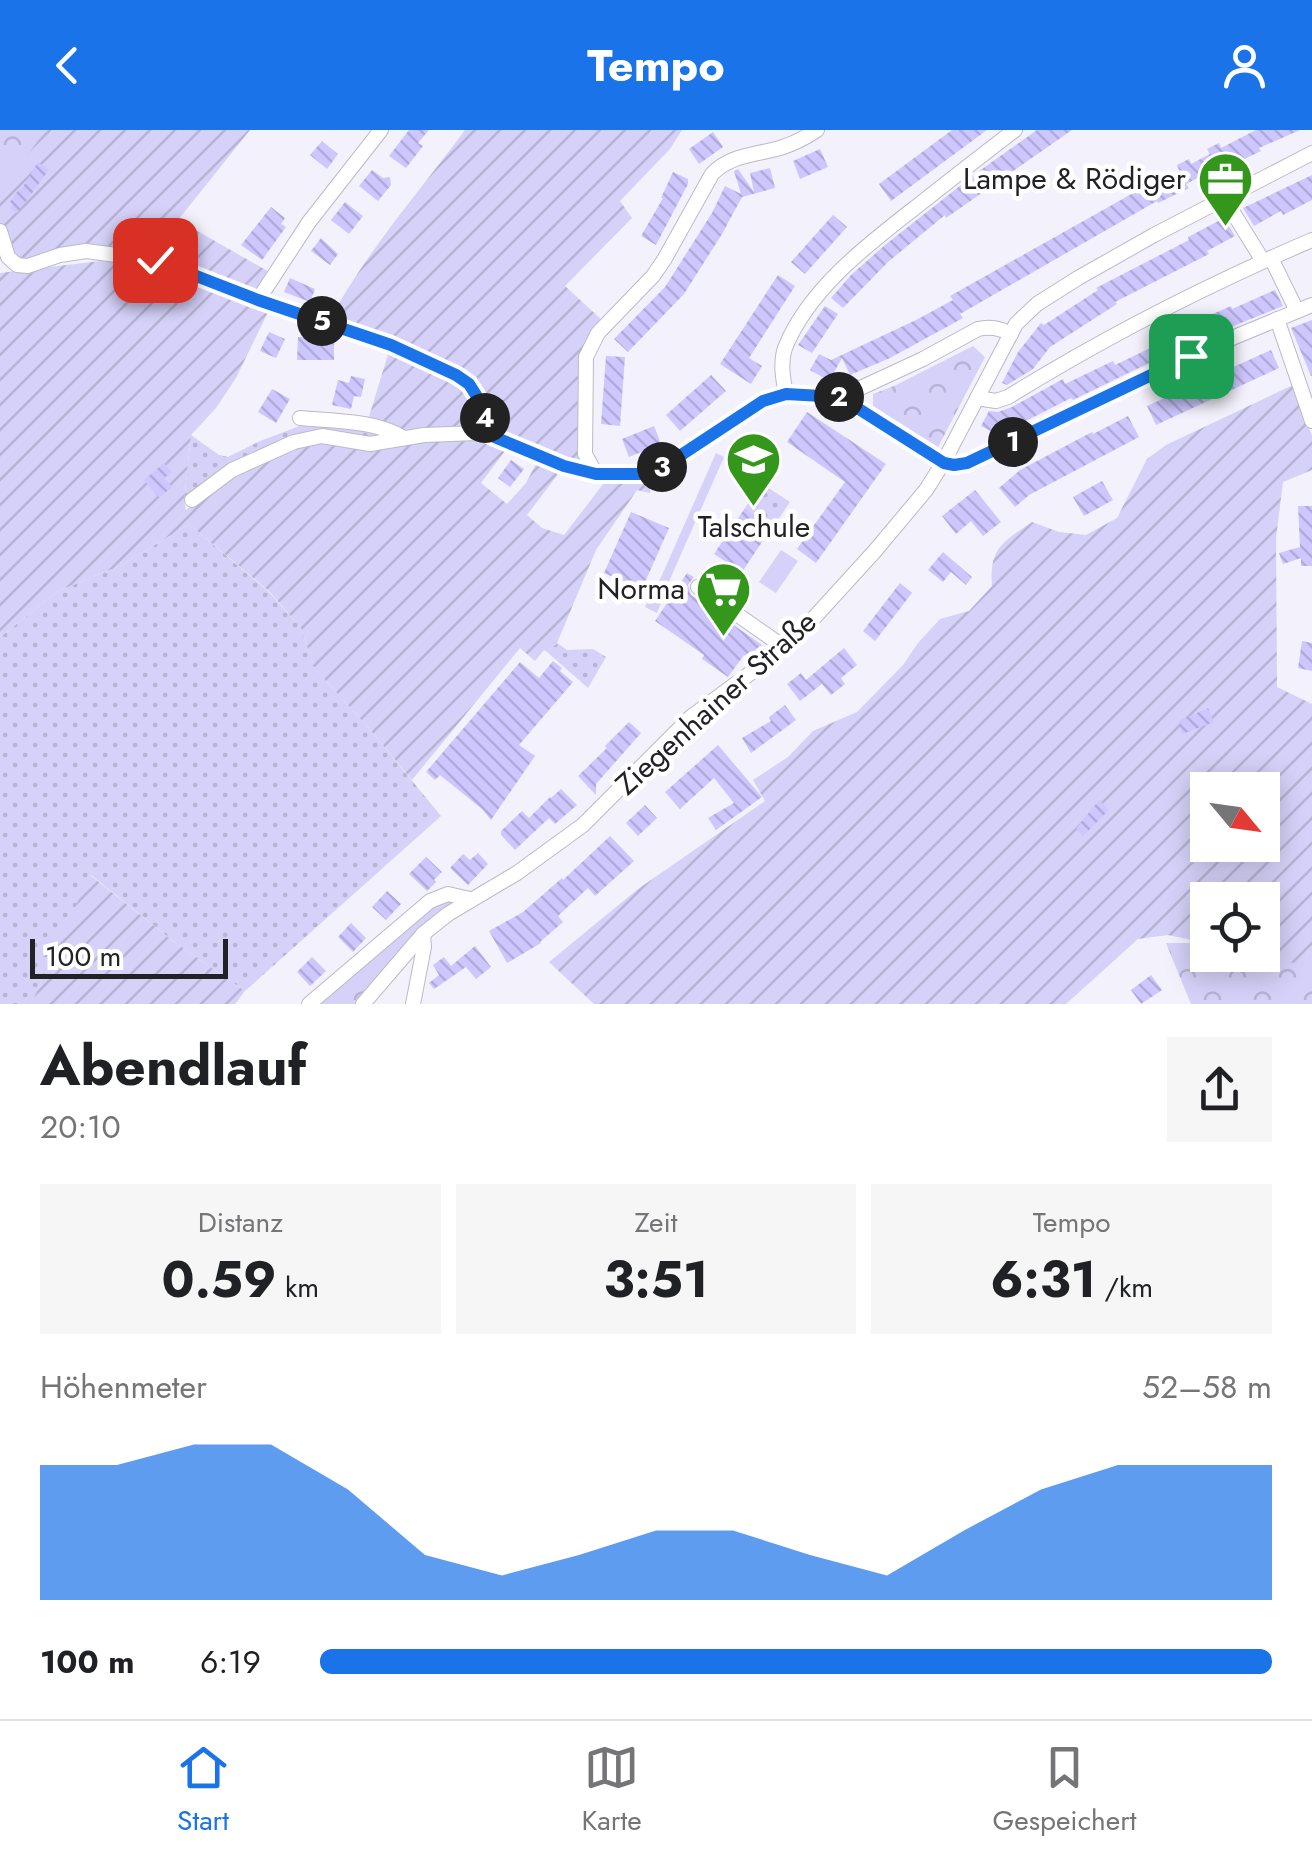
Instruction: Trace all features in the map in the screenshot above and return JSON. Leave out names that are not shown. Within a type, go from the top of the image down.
[{"type":"street","points":[[258,300],[310,222],[381,130]]},
{"type":"street","points":[[596,474],[586,454],[586,357],[598,333],[653,276],[720,166],[731,159],[782,147],[817,130]]},
{"type":"street","points":[[786,394],[782,374],[784,351],[800,321],[830,282],[872,241],[1015,130]]},
{"type":"street","name":"Ziegenhainer Straße","points":[[363,1004],[423,934],[470,899],[517,873],[567,838],[691,718],[785,648],[926,490],[944,463],[1010,334],[1028,312],[1078,278],[1312,153]]},
{"type":"street","points":[[840,397],[944,463],[967,463],[1191,356],[1305,308],[1224,198]]},
{"type":"street","points":[[0,231],[8,257],[17,264],[28,266],[86,251],[155,260],[391,345],[469,384],[492,436]]},
{"type":"street","points":[[977,398],[996,401],[1008,397],[1126,328],[1312,240]]},
{"type":"street","points":[[1277,320],[1312,421]]},
{"type":"street","points":[[192,500],[232,470],[294,442],[322,436],[370,444],[477,433],[596,474],[647,474],[763,401],[786,394],[840,397],[978,329],[999,328],[1010,334]]},
{"type":"street","points":[[300,418],[363,424],[392,430],[404,438]]},
{"type":"street","points":[[698,587],[785,648]]},
{"type":"street","name":"Ziegenhainer Straße","points":[[309,1004],[430,901],[448,894],[470,899]]},
{"type":"street","points":[[413,1004],[423,934]]},
{"type":"green space","points":[[0,130],[54,130],[0,203]]},
{"type":"green space","points":[[46,130],[250,130],[178,220],[271,273],[252,293],[131,250],[123,255],[86,251],[17,265],[0,231],[0,192]]},
{"type":"green space","points":[[465,130],[682,130],[670,149],[620,201],[632,218],[565,286],[603,321],[581,361],[577,441],[582,466],[496,433],[480,393],[330,319],[377,246]]},
{"type":"green space","points":[[125,258],[268,312],[236,378],[191,435],[186,510],[232,475],[303,441],[476,437],[508,447],[481,483],[507,504],[526,483],[539,458],[562,469],[527,515],[542,528],[564,535],[607,479],[629,482],[651,476],[650,493],[637,490],[596,550],[557,643],[535,661],[520,648],[412,780],[315,669],[301,628],[270,592],[189,524],[122,565],[58,591],[0,637],[0,273]]},
{"type":"green space","points":[[973,346],[985,357],[938,447],[873,406],[873,394]]},
{"type":"green space","points":[[390,348],[467,387],[478,412],[478,429],[410,431],[368,420]]},
{"type":"green space","points":[[1293,385],[1312,436],[1312,470],[1283,482],[1276,538],[1277,687],[1312,704],[1312,965],[1280,961],[1280,882],[1190,882],[1190,940],[1168,935],[1138,939],[1066,1004],[594,1004],[549,962],[638,889],[765,801],[753,780],[788,757],[813,731],[857,712],[903,665],[940,619],[969,611],[992,586],[993,563],[1006,541],[1032,522],[1059,532],[1086,535],[1117,518],[1147,459],[1166,445]]},
{"type":"green space","points":[[305,424],[395,435],[216,477],[184,501],[191,435],[228,457]]},
{"type":"green space","points":[[716,453],[724,457],[657,613],[645,607]]},
{"type":"green space","points":[[761,483],[790,502],[773,527],[745,508]]},
{"type":"green space","points":[[189,524],[269,592],[301,628],[315,669],[441,816],[245,991],[173,941],[91,875],[31,1004],[0,1004],[0,637],[58,591],[122,565]]},
{"type":"green space","points":[[781,550],[798,561],[776,593],[759,582]]},
{"type":"green space","points":[[557,643],[567,650],[593,649],[606,657],[588,688],[547,652]]},
{"type":"green space","points":[[90,875],[173,941],[245,991],[235,1004],[31,1004]]},
{"type":"green space","points":[[456,900],[418,931],[355,1004],[314,1004],[431,903]]},
{"type":"green space","points":[[1166,943],[1190,943],[1190,972],[1280,972],[1280,955],[1312,955],[1312,1004],[1191,1004]]},
{"type":"building","points":[[409,130],[429,130],[418,143],[423,146],[406,168],[389,156]]},
{"type":"building","points":[[952,130],[987,130],[891,201],[879,184]]},
{"type":"building","points":[[1037,130],[1072,130],[946,218],[945,215],[888,262],[843,308],[831,298],[885,245]]},
{"type":"building","points":[[1256,130],[1300,130],[1186,184],[1189,188],[1157,201],[890,358],[850,375],[842,358],[829,381],[810,370],[819,354],[831,360],[916,320],[953,300],[950,296],[1179,170],[1177,165],[1189,159],[1191,164],[1210,154],[1207,149],[1219,143],[1221,148]]},
{"type":"building","points":[[713,132],[723,147],[699,164],[689,149]]},
{"type":"building","points":[[322,141],[338,154],[327,169],[310,155]]},
{"type":"building","points":[[820,149],[828,167],[800,179],[793,161]]},
{"type":"building","points":[[38,162],[49,170],[17,213],[10,209],[10,202]]},
{"type":"building","points":[[770,168],[775,188],[742,197],[684,294],[628,352],[614,339],[665,287],[725,186],[741,194],[734,171],[738,169],[754,192],[750,173]]},
{"type":"building","points":[[372,170],[383,178],[390,177],[391,185],[378,201],[359,186]]},
{"type":"building","points":[[673,172],[688,179],[688,184],[656,245],[641,236]]},
{"type":"building","points":[[1312,175],[1312,200],[1254,226],[1243,208]]},
{"type":"building","points":[[345,202],[363,216],[349,234],[331,220]]},
{"type":"building","points":[[271,207],[285,218],[281,224],[286,227],[262,260],[241,245]]},
{"type":"building","points":[[833,215],[847,227],[805,274],[791,262]]},
{"type":"building","points":[[1224,218],[1235,236],[1207,251],[1209,254],[1115,302],[1050,347],[1033,369],[1007,385],[1002,383],[1018,352],[1041,323],[1044,325],[1096,288]]},
{"type":"building","points":[[321,238],[338,254],[330,265],[311,251]]},
{"type":"building","points":[[778,275],[795,286],[749,358],[762,366],[751,384],[720,364]]},
{"type":"building","points":[[290,278],[315,289],[310,302],[284,292]]},
{"type":"building","points":[[1275,290],[1283,306],[1186,345],[998,435],[981,426],[989,411],[1012,407],[1063,379],[1065,384],[1113,361],[1115,365],[1190,329],[1188,325]]},
{"type":"building","points":[[825,306],[838,314],[812,353],[798,345]]},
{"type":"building","points":[[1312,320],[1312,376],[1311,376],[1291,328]]},
{"type":"building","points":[[269,332],[285,339],[276,358],[260,351]]},
{"type":"building","points":[[298,337],[328,338],[328,343],[334,343],[334,360],[297,360]]},
{"type":"building","points":[[1271,350],[1279,368],[1156,425],[1147,406]]},
{"type":"building","points":[[606,356],[625,357],[620,426],[601,424]]},
{"type":"building","points":[[711,375],[726,391],[680,431],[666,415]]},
{"type":"building","points":[[351,376],[365,379],[361,397],[354,396],[351,409],[332,405],[338,380],[349,383]]},
{"type":"building","points":[[272,389],[290,399],[276,423],[258,412]]},
{"type":"building","points":[[807,412],[886,464],[816,563],[797,549],[845,482],[787,442]]},
{"type":"building","points":[[1128,416],[1139,437],[1029,495],[1015,507],[999,488],[1020,470]]},
{"type":"building","points":[[654,426],[661,444],[629,457],[622,439]]},
{"type":"building","points":[[511,460],[524,469],[510,487],[498,478]]},
{"type":"building","points":[[164,463],[172,472],[164,478],[172,487],[159,498],[144,480]]},
{"type":"building","points":[[1102,481],[1113,500],[1084,516],[1073,497]]},
{"type":"building","points":[[975,490],[1001,522],[983,536],[971,521],[956,534],[942,516]]},
{"type":"building","points":[[1298,506],[1312,506],[1312,566],[1301,566],[1301,558],[1283,564],[1279,553],[1300,547]]},
{"type":"building","points":[[745,508],[772,527],[742,572],[714,554]]},
{"type":"building","points":[[631,512],[669,528],[642,589],[604,573]]},
{"type":"building","points":[[943,552],[972,577],[966,585],[951,572],[943,582],[928,570]]},
{"type":"building","points":[[687,573],[694,577],[688,585],[691,595],[762,645],[751,660],[744,655],[728,677],[655,621]]},
{"type":"building","points":[[900,583],[912,593],[875,641],[863,631]]},
{"type":"building","points":[[1302,641],[1312,643],[1312,671],[1298,668]]},
{"type":"building","points":[[844,648],[857,665],[841,678],[845,684],[831,695],[822,684],[800,701],[787,684],[801,673],[806,680]]},
{"type":"building","points":[[553,661],[573,682],[519,745],[535,756],[491,820],[440,775],[435,780],[426,772],[520,662],[539,678]]},
{"type":"building","points":[[785,705],[796,720],[751,753],[742,738],[771,721],[769,717]]},
{"type":"building","points":[[1208,708],[1214,722],[1182,734],[1179,721]]},
{"type":"building","points":[[629,722],[641,733],[596,784],[596,795],[578,776]]},
{"type":"building","points":[[718,745],[762,797],[716,830],[708,818],[734,803],[714,778],[680,809],[665,792]]},
{"type":"building","points":[[561,789],[577,805],[555,824],[549,818],[515,850],[501,831],[522,811],[529,818]]},
{"type":"building","points":[[1099,800],[1109,810],[1083,836],[1076,829]]},
{"type":"building","points":[[645,805],[657,818],[638,836],[626,823]]},
{"type":"building","points":[[610,836],[634,861],[595,896],[588,888],[558,916],[563,922],[541,943],[507,963],[489,931],[523,912]]},
{"type":"building","points":[[478,853],[488,864],[468,885],[450,868],[463,854],[470,860]]},
{"type":"building","points":[[426,857],[442,872],[427,891],[409,874]]},
{"type":"building","points":[[387,891],[401,904],[386,920],[372,907]]},
{"type":"building","points":[[351,923],[366,938],[353,952],[338,937]]},
{"type":"building","points":[[475,946],[491,967],[476,979],[466,967],[434,989],[429,983],[439,975],[433,965],[444,957],[451,966]]},
{"type":"building","points":[[312,957],[326,971],[310,986],[297,972]]},
{"type":"building","points":[[1151,975],[1162,990],[1141,1004],[1131,990]]},
{"type":"place","name":"Lampe & Rödiger","points":[[1225,228]]},
{"type":"place","name":"Talschule","points":[[754,508]]},
{"type":"place","name":"Norma","points":[[724,638]]},
{"type":"route","points":[[155,260],[423,359],[469,384],[492,436],[564,466],[608,476],[647,474],[763,401],[786,394],[840,397],[944,463],[967,463],[1191,356]]}]
